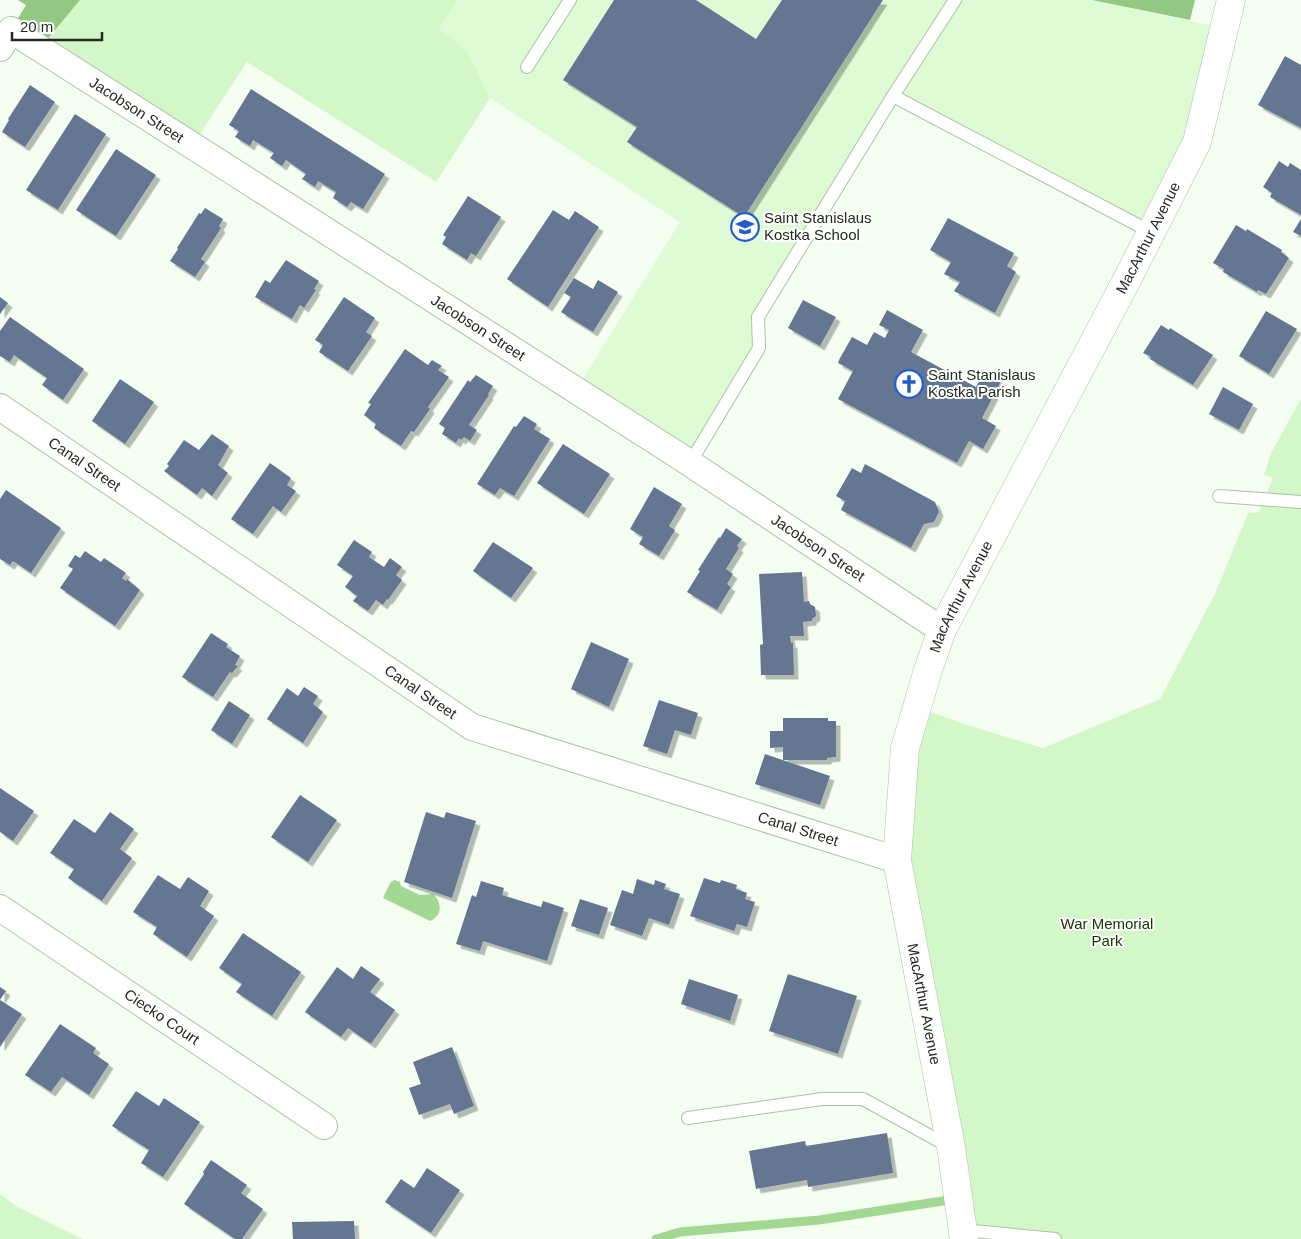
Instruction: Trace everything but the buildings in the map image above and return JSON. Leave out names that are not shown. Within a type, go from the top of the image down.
[{"type":"street","name":"MacArthur Avenue","points":[[964,1234],[951,1147],[897,860],[905,748],[942,630],[1197,142],[1231,0]]},
{"type":"street","name":"Jacobson Street","points":[[6,39],[690,463],[942,630]]},
{"type":"street","name":"Canal Street","points":[[0,407],[472,727],[897,860]]},
{"type":"street","name":"Ciecko Court","points":[[0,908],[324,1126]]},
{"type":"lane","points":[[527,67],[570,0]]},
{"type":"lane","points":[[690,463],[759,348],[758,318],[893,96],[955,0]]},
{"type":"lane","points":[[893,96],[1151,232]]},
{"type":"lane","points":[[1219,496],[1301,502]]},
{"type":"lane","points":[[688,1118],[822,1099],[863,1099],[951,1147]]},
{"type":"lane","points":[[964,1234],[1055,1239]]},
{"type":"shaded area","points":[[18,0],[80,0],[40,48],[11,30],[26,5]]},
{"type":"shaded area","name":"Saint Stanislaus Kostka School","points":[[458,0],[1091,0],[1224,28],[1151,232],[893,97],[758,317],[759,348],[690,463],[576,390],[680,222],[490,98],[468,52],[439,28]]},
{"type":"shaded area","points":[[1092,0],[1195,0],[1190,20]]},
{"type":"shaded area","points":[[394,880],[400,882],[401,886],[420,895],[433,894],[438,901],[440,909],[437,916],[430,921],[383,898],[390,883]]},
{"type":"green space","points":[[80,0],[458,0],[439,28],[468,52],[490,98],[436,182],[247,62],[192,146],[40,48]]},
{"type":"green space","name":"War Memorial Park","points":[[1301,399],[1301,1239],[964,1239],[897,860],[917,707],[964,724],[1043,748],[1160,699],[1215,594],[1248,513],[1259,512],[1273,478],[1264,475],[1271,453]]},
{"type":"green space","points":[[0,1194],[16,1206],[83,1239],[0,1239]]},
{"type":"waterway","points":[[656,1239],[680,1232],[819,1220],[956,1199]]},
{"type":"place","name":"Saint Stanislaus Kostka School","points":[[745,227]]},
{"type":"place","name":"Saint Stanislaus Kostka Parish","points":[[909,384]]}]
